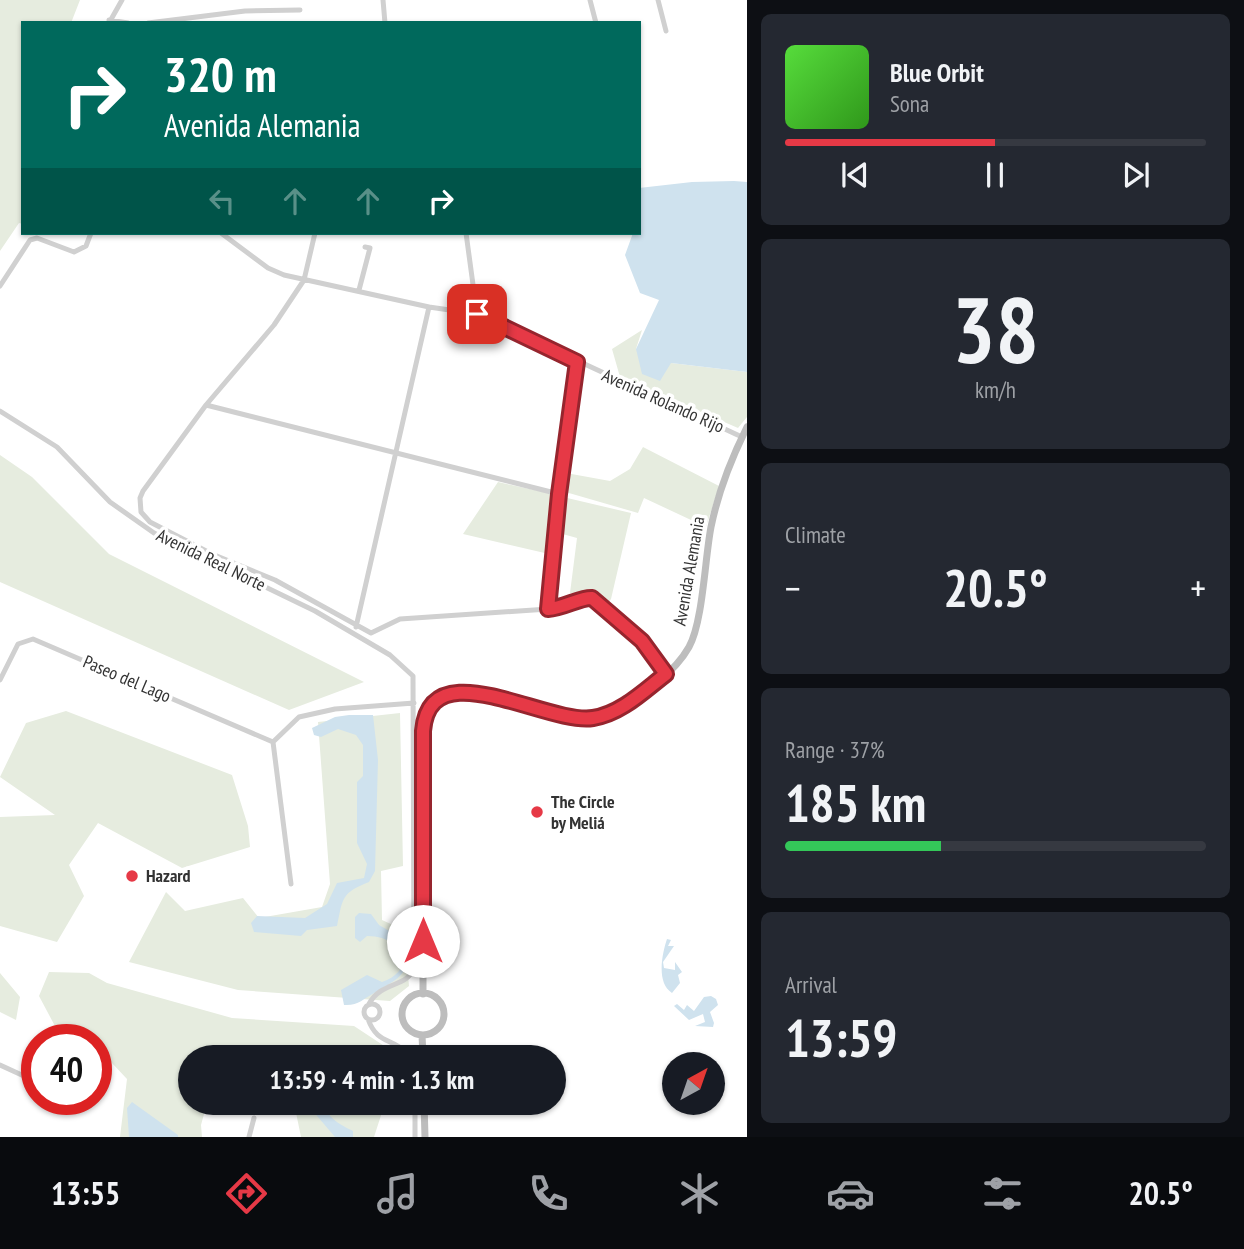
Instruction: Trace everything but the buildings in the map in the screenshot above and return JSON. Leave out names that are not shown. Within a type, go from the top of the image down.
[{"type":"street","points":[[110,21],[122,0]]},
{"type":"street","points":[[383,0],[385,21]]},
{"type":"street","points":[[590,0],[595,21]]},
{"type":"street","points":[[658,0],[666,31]]},
{"type":"street","points":[[164,21],[245,11],[300,10]]},
{"type":"street","points":[[0,286],[30,240],[37,239],[74,252],[86,246],[90,235]]},
{"type":"street","name":"Avenida Rolando Rijo","points":[[224,235],[268,268],[304,280],[429,307],[477,314],[742,437]]},
{"type":"street","points":[[315,235],[304,280],[274,325],[206,405],[143,491],[140,505],[145,517],[212,554],[275,580],[371,633],[400,619],[548,609],[569,606],[583,598],[592,598],[642,641],[666,674]]},
{"type":"street","points":[[466,235],[477,314]]},
{"type":"street","points":[[359,290],[370,248],[365,247]]},
{"type":"street","points":[[356,627],[429,307]]},
{"type":"street","points":[[548,609],[559,494],[577,362]]},
{"type":"street","points":[[206,405],[559,494]]},
{"type":"street","name":"Avenida Real Norte","points":[[0,411],[57,447],[85,480],[110,502],[154,533],[315,611],[390,655],[413,676],[414,968],[409,978],[378,991],[372,998],[372,1004]]},
{"type":"street","name":"Avenida Alemania","points":[[423,994],[423,731],[428,708],[441,695],[464,691],[547,712],[592,718],[625,704],[666,674],[692,641],[711,525],[747,426]]},
{"type":"street","name":"Paseo del Lago","points":[[0,680],[18,644],[33,639],[273,742]]},
{"type":"street","points":[[291,884],[273,742],[299,717],[335,709],[414,703]]},
{"type":"street","points":[[423,994],[438,1000],[443,1017],[434,1032],[422,1035],[407,1027],[402,1017],[408,1000],[423,994]]},
{"type":"street","points":[[371,1019],[380,1013],[372,1004],[364,1011],[371,1019],[371,1028],[378,1037],[398,1045]]},
{"type":"street","points":[[422,1035],[422,1045]]},
{"type":"street","points":[[0,1065],[21,1075]]},
{"type":"street","points":[[415,1115],[415,1137]]},
{"type":"street","points":[[424,1115],[425,1137]]},
{"type":"street","points":[[249,1137],[254,1118]]},
{"type":"shaded area","points":[[0,0],[80,0],[72,21],[21,21],[21,224],[0,251]]},
{"type":"shaded area","points":[[642,330],[636,349],[671,363],[747,372],[747,417],[738,428],[620,377],[612,349]]},
{"type":"shaded area","points":[[643,447],[719,486],[706,527],[644,498],[638,513],[562,491],[566,473],[610,481],[630,469]]},
{"type":"shaded area","points":[[0,455],[32,477],[109,554],[364,682],[289,710],[0,582]]},
{"type":"shaded area","points":[[498,482],[557,495],[549,554],[463,534]]},
{"type":"shaded area","points":[[563,497],[631,513],[611,599],[606,606],[588,594],[570,593],[577,538],[559,533]]},
{"type":"shaded area","points":[[66,711],[232,775],[248,826],[250,847],[182,868],[98,823],[69,865],[84,896],[57,942],[0,926],[0,817],[55,815],[0,777],[26,723]]},
{"type":"shaded area","points":[[400,713],[403,866],[381,871],[382,920],[404,930],[409,986],[390,1001],[238,990],[129,962],[166,892],[185,911],[243,898],[259,918],[322,907],[330,884],[318,722]]},
{"type":"shaded area","points":[[49,972],[89,973],[107,983],[232,1018],[354,1026],[383,1045],[178,1045],[178,1115],[204,1115],[202,1137],[120,1137],[127,1079],[112,1063],[112,1024],[54,1024],[39,996]]},
{"type":"shaded area","points":[[0,973],[20,997],[16,1020],[0,1012]]},
{"type":"shaded area","points":[[296,1115],[381,1115],[374,1137],[301,1137]]},
{"type":"water","points":[[692,182],[747,182],[747,372],[671,363],[660,381],[642,374],[636,349],[659,300],[640,293],[625,255],[632,235],[641,235],[641,188]]},
{"type":"water","points":[[373,715],[378,760],[375,871],[369,882],[348,893],[337,926],[307,930],[301,936],[254,932],[251,923],[257,916],[305,918],[327,904],[337,883],[364,878],[367,864],[357,843],[357,782],[363,776],[363,745],[356,735],[338,729],[321,737],[314,735],[312,728],[335,717]]},
{"type":"water","points":[[359,913],[371,914],[379,925],[403,939],[406,967],[398,978],[360,1002],[344,1005],[341,990],[367,975],[382,982],[393,977],[403,962],[397,947],[380,937],[367,936],[360,942],[355,938],[355,917]]},
{"type":"water","points":[[667,939],[671,940],[668,946],[674,946],[663,962],[664,968],[675,970],[675,962],[682,972],[678,975],[680,983],[672,993],[662,975],[662,960]]},
{"type":"water","points":[[711,996],[716,999],[718,1005],[710,1012],[713,1027],[695,1026],[705,1022],[703,1014],[689,1020],[674,1006],[677,1004],[684,1010],[687,1005],[694,1011],[704,997]]},
{"type":"water","points":[[132,1102],[178,1137],[129,1137],[127,1108]]},
{"type":"water","points":[[316,1115],[330,1115],[353,1131],[353,1137],[335,1137]]},
{"type":"place","name":"The Circle by Meliá","points":[[537,812]]},
{"type":"place","name":"Hazard","points":[[132,876]]},
{"type":"route","points":[[423,941],[423,731],[425,713],[431,704],[445,693],[464,691],[547,712],[592,718],[625,704],[666,674],[642,641],[592,598],[583,598],[563,608],[548,609],[559,494],[577,362],[477,314]]}]
